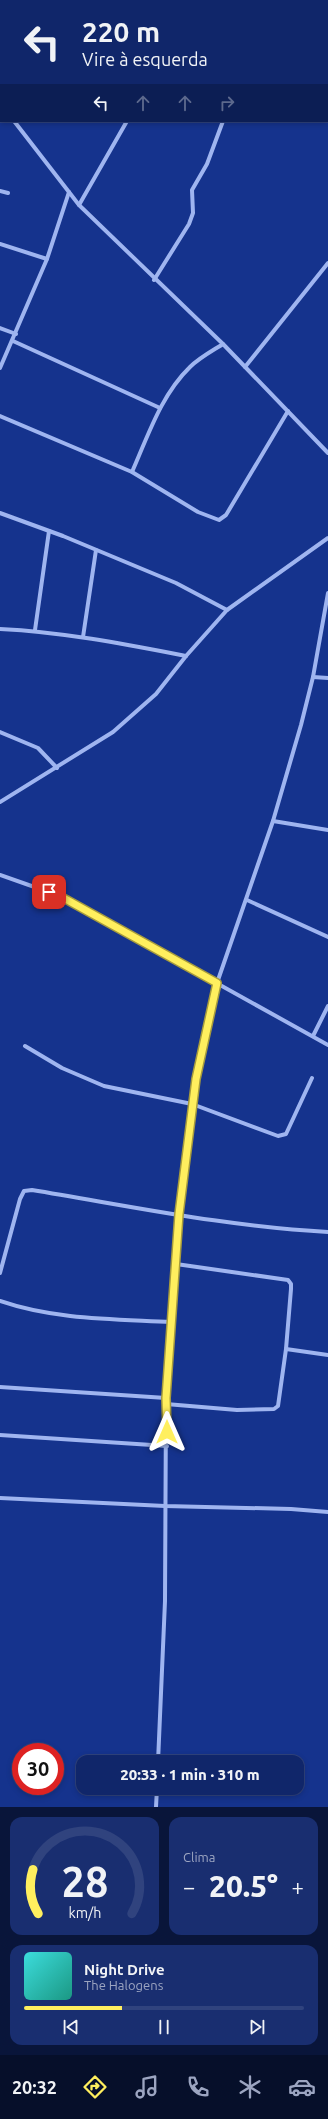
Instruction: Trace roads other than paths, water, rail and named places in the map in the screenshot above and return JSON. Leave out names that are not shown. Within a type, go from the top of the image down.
[{"type":"street","points":[[15,122],[79,205],[154,280],[223,344],[328,453]]},
{"type":"street","points":[[79,205],[126,122]]},
{"type":"street","points":[[154,280],[189,224],[193,213],[192,190],[206,164],[223,122]]},
{"type":"street","points":[[0,191],[8,193]]},
{"type":"street","points":[[0,368],[13,341],[47,259],[69,192]]},
{"type":"street","points":[[0,244],[47,259]]},
{"type":"street","points":[[245,367],[328,263]]},
{"type":"street","points":[[0,328],[16,334]]},
{"type":"street","points":[[13,341],[160,408]]},
{"type":"street","points":[[132,472],[160,408],[178,380],[191,366],[223,344]]},
{"type":"street","points":[[0,416],[132,472],[198,512],[220,520],[226,515],[288,411]]},
{"type":"street","points":[[0,513],[49,531],[176,583],[227,610]]},
{"type":"street","points":[[35,630],[49,531]]},
{"type":"street","points":[[0,802],[57,768],[118,727],[156,694],[186,656],[227,610],[328,538]]},
{"type":"street","points":[[83,636],[96,550]]},
{"type":"street","points":[[158,1755],[165,1601],[165,1506],[167,1446],[166,1398],[179,1214],[192,1104],[200,1054],[217,983],[247,900],[273,821],[313,677],[328,593]]},
{"type":"street","points":[[0,629],[35,630],[83,636],[186,656]]},
{"type":"street","points":[[313,677],[328,678]]},
{"type":"street","points":[[0,732],[38,748],[57,768]]},
{"type":"street","points":[[273,821],[328,830]]},
{"type":"street","points":[[0,875],[60,896],[328,1045]]},
{"type":"street","points":[[247,900],[328,937]]},
{"type":"street","points":[[313,1036],[328,1006]]},
{"type":"street","points":[[25,1046],[62,1068],[104,1086],[192,1104],[283,1136],[286,1134],[312,1078]]},
{"type":"street","points":[[0,1273],[20,1199],[24,1191],[32,1190],[179,1214],[297,1231],[328,1232]]},
{"type":"street","points":[[166,1404],[237,1410],[274,1409],[280,1400],[291,1284],[288,1280],[176,1264]]},
{"type":"street","points":[[0,1301],[15,1306],[60,1315],[92,1319],[172,1322]]},
{"type":"street","points":[[286,1349],[328,1356]]},
{"type":"street","points":[[0,1386],[166,1398]]},
{"type":"street","points":[[0,1435],[167,1446]]},
{"type":"street","points":[[0,1498],[165,1506],[290,1509],[328,1512]]},
{"type":"street","points":[[156,1807],[157,1795]]}]
